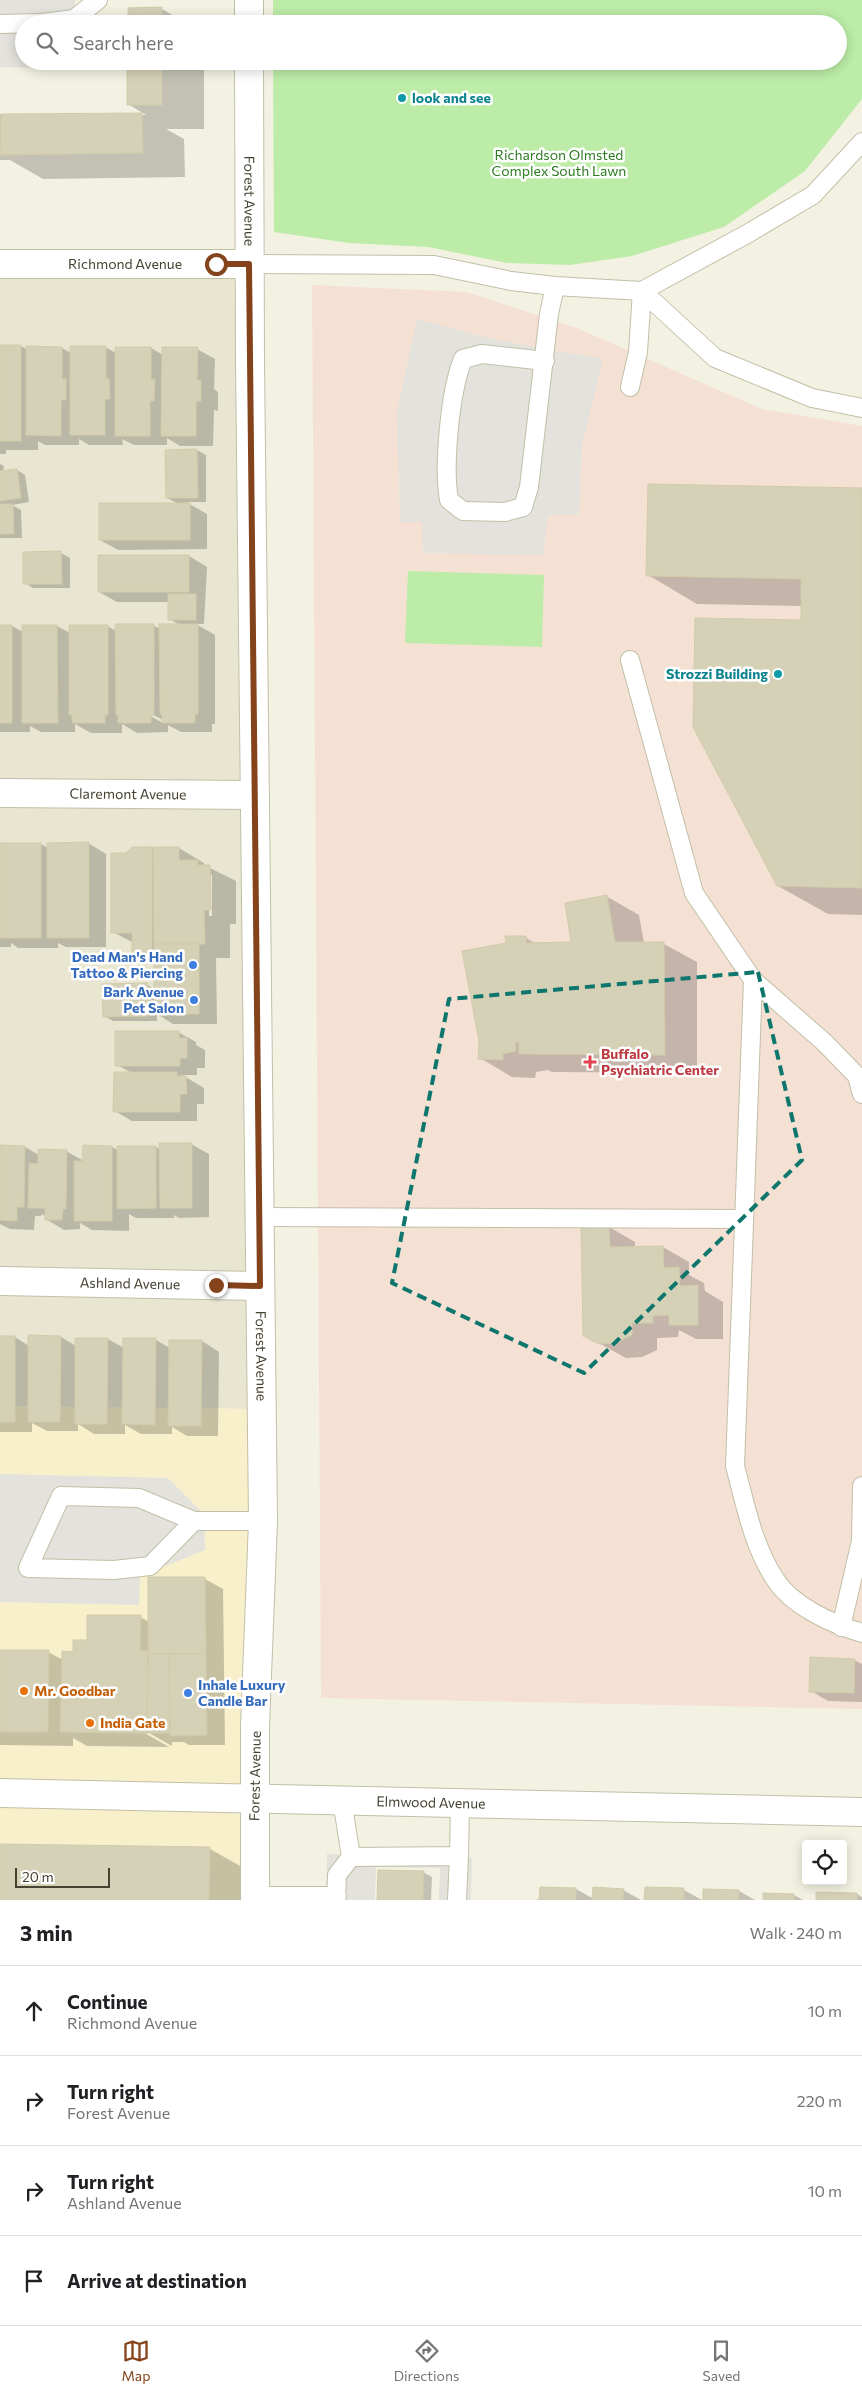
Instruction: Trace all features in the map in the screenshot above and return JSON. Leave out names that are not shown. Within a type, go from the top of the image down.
[{"type":"street","points":[[249,0],[249,15]]},
{"type":"street","name":"Forest Avenue","points":[[249,70],[249,264],[263,1521],[254,1799],[255,1898]]},
{"type":"street","name":"Richmond Avenue","points":[[0,264],[249,264]]},
{"type":"street","name":"Claremont Avenue","points":[[0,793],[255,795]]},
{"type":"street","name":"Ashland Avenue","points":[[0,1281],[260,1286]]},
{"type":"street","name":"Elmwood Avenue","points":[[0,1793],[862,1812]]},
{"type":"lane","points":[[79,15],[98,0]]},
{"type":"lane","points":[[0,24],[15,24]]},
{"type":"lane","points":[[249,264],[434,265],[510,281],[555,286],[642,291],[747,234],[813,195],[862,142]]},
{"type":"lane","points":[[544,361],[482,354],[463,359],[456,378],[445,480],[449,500],[463,511],[506,512],[523,507],[529,487],[544,361],[549,314],[555,286]]},
{"type":"lane","points":[[630,387],[638,352],[642,291]]},
{"type":"lane","points":[[642,291],[715,358],[812,398],[862,408]]},
{"type":"lane","points":[[630,660],[694,893],[752,980],[825,1043],[857,1076],[862,1094]]},
{"type":"lane","points":[[752,980],[735,1466],[752,1530],[775,1580],[801,1606],[841,1626],[862,1633]]},
{"type":"lane","points":[[260,1217],[744,1219]]},
{"type":"lane","points":[[841,1626],[862,1542],[862,1486]]},
{"type":"lane","points":[[194,1521],[150,1566],[114,1570],[28,1568],[61,1496],[140,1498],[194,1521],[263,1521]]},
{"type":"lane","points":[[255,1898],[336,1898],[337,1875],[351,1857],[342,1800]]},
{"type":"lane","points":[[457,1900],[460,1803]]},
{"type":"lane","points":[[351,1857],[459,1856]]},
{"type":"highlighted area","points":[[758,972],[802,1160],[584,1373],[392,1283],[449,999]]},
{"type":"shaded area","points":[[0,0],[75,0],[75,15],[15,15],[15,67],[0,67]]},
{"type":"shaded area","points":[[0,264],[249,264],[262,1409],[0,1406]]},
{"type":"shaded area","name":"Buffalo Psychiatric Center","points":[[312,285],[466,292],[577,328],[762,409],[862,426],[862,1709],[321,1698]]},
{"type":"shaded area","points":[[417,319],[492,339],[603,359],[582,445],[579,514],[548,515],[543,555],[423,553],[422,522],[400,522],[397,412]]},
{"type":"shaded area","points":[[0,1406],[262,1409],[259,1900],[0,1900]]},
{"type":"shaded area","points":[[0,1474],[168,1478],[204,1514],[205,1550],[140,1576],[139,1605],[0,1602]]},
{"type":"shaded area","points":[[327,1854],[472,1858],[471,1900],[439,1900],[440,1868],[376,1867],[375,1900],[326,1900]]},
{"type":"green space","name":"Richardson Olmsted Complex South Lawn","points":[[273,0],[862,0],[862,99],[805,171],[724,227],[632,256],[570,265],[507,263],[428,247],[349,243],[274,232],[273,70],[847,70],[847,15],[273,15]]},
{"type":"green space","points":[[408,571],[544,575],[542,647],[405,643]]},
{"type":"building","points":[[162,7],[162,15],[128,15],[128,8]]},
{"type":"building","points":[[127,70],[162,70],[162,105],[127,105]]},
{"type":"building","points":[[142,113],[143,153],[0,155],[1,114]]},
{"type":"building","points":[[0,345],[21,345],[21,441],[0,441]]},
{"type":"building","points":[[26,346],[62,347],[62,379],[66,379],[66,400],[61,400],[61,436],[26,435]]},
{"type":"building","points":[[70,346],[106,346],[106,378],[109,379],[110,399],[105,399],[105,435],[70,435]]},
{"type":"building","points":[[115,347],[151,347],[151,380],[155,379],[154,401],[150,401],[150,436],[115,436]]},
{"type":"building","points":[[162,347],[198,347],[197,380],[201,380],[201,401],[196,401],[196,436],[161,436]]},
{"type":"building","points":[[197,449],[198,498],[166,498],[165,450]]},
{"type":"building","points":[[17,469],[21,498],[0,501],[0,471]]},
{"type":"building","name":"Strozzi Building","points":[[648,484],[862,488],[862,888],[777,886],[693,727],[695,618],[801,620],[801,579],[646,576]]},
{"type":"building","points":[[99,503],[190,503],[190,540],[99,540]]},
{"type":"building","points":[[0,504],[13,504],[14,534],[0,534]]},
{"type":"building","points":[[61,551],[62,584],[23,584],[23,552]]},
{"type":"building","points":[[98,555],[189,555],[189,592],[98,592]]},
{"type":"building","points":[[168,594],[196,594],[196,620],[168,620]]},
{"type":"building","points":[[115,624],[154,624],[154,715],[151,715],[151,723],[118,723],[118,715],[116,715]]},
{"type":"building","points":[[159,624],[198,624],[198,714],[195,714],[195,723],[162,723],[162,714],[160,714]]},
{"type":"building","points":[[0,625],[12,625],[12,723],[0,723]]},
{"type":"building","points":[[22,625],[57,625],[58,723],[22,723]]},
{"type":"building","points":[[69,625],[108,625],[108,715],[105,715],[105,723],[72,723],[72,715],[69,715]]},
{"type":"building","points":[[89,842],[89,938],[47,938],[47,843]]},
{"type":"building","points":[[0,843],[41,843],[41,938],[0,938]]},
{"type":"building","points":[[132,847],[152,847],[152,953],[132,953],[132,933],[111,933],[111,853],[126,853]]},
{"type":"building","points":[[153,847],[179,847],[179,860],[198,860],[198,865],[210,865],[211,910],[204,910],[205,944],[154,944]]},
{"type":"building","points":[[607,895],[615,942],[664,942],[665,1055],[519,1054],[519,1042],[515,1043],[516,1051],[503,1054],[503,1060],[478,1059],[479,1041],[462,951],[506,943],[505,936],[526,936],[526,943],[571,942],[565,903]]},
{"type":"building","points":[[154,944],[199,944],[199,1014],[154,1014]]},
{"type":"building","points":[[148,983],[148,1016],[103,1017],[102,984]]},
{"type":"building","points":[[115,1031],[179,1031],[179,1038],[187,1038],[187,1058],[180,1058],[180,1066],[115,1066]]},
{"type":"building","points":[[114,1072],[177,1072],[177,1076],[186,1076],[187,1094],[180,1094],[180,1112],[113,1112]]},
{"type":"building","points":[[159,1143],[192,1143],[192,1208],[160,1208]]},
{"type":"building","points":[[0,1145],[25,1146],[24,1207],[17,1207],[17,1221],[0,1220]]},
{"type":"building","points":[[83,1145],[112,1146],[112,1221],[74,1221],[74,1161],[82,1161]]},
{"type":"building","points":[[117,1146],[156,1146],[156,1208],[117,1209]]},
{"type":"building","points":[[38,1149],[67,1150],[66,1209],[63,1209],[62,1220],[45,1220],[45,1208],[28,1208],[29,1163],[38,1164]]},
{"type":"building","points":[[581,1226],[609,1226],[610,1247],[663,1246],[664,1268],[679,1267],[680,1286],[698,1285],[698,1325],[669,1325],[669,1315],[653,1316],[653,1323],[632,1323],[632,1335],[616,1343],[599,1344],[583,1336]]},
{"type":"building","points":[[28,1335],[61,1336],[60,1422],[28,1422]]},
{"type":"building","points":[[0,1336],[15,1336],[15,1422],[0,1422]]},
{"type":"building","points":[[75,1338],[108,1338],[107,1424],[75,1424]]},
{"type":"building","points":[[123,1338],[156,1338],[155,1425],[122,1424]]},
{"type":"building","points":[[169,1340],[202,1340],[201,1426],[168,1426]]},
{"type":"building","points":[[148,1577],[205,1577],[206,1654],[148,1654]]},
{"type":"building","points":[[87,1615],[141,1615],[140,1651],[148,1651],[147,1733],[60,1732],[62,1651],[73,1652],[73,1640],[87,1640]]},
{"type":"building","name":"Mr. Goodbar","points":[[0,1650],[49,1650],[48,1732],[0,1732]]},
{"type":"building","points":[[148,1654],[169,1654],[170,1733],[147,1733]]},
{"type":"building","name":"Inhale Luxury Candle Bar","points":[[169,1654],[206,1654],[207,1735],[170,1736]]},
{"type":"building","points":[[810,1657],[855,1659],[854,1693],[809,1692]]},
{"type":"building","points":[[0,1844],[210,1847],[209,1900],[0,1900]]},
{"type":"building","points":[[378,1870],[424,1871],[423,1900],[377,1900]]},
{"type":"building","points":[[540,1887],[576,1888],[576,1900],[539,1900]]},
{"type":"building","points":[[593,1887],[624,1889],[623,1900],[592,1900]]},
{"type":"building","points":[[645,1887],[684,1888],[684,1900],[644,1900]]},
{"type":"building","points":[[703,1889],[739,1890],[739,1900],[703,1900]]},
{"type":"building","points":[[816,1892],[857,1893],[857,1900],[816,1900]]},
{"type":"building","points":[[763,1893],[794,1894],[794,1900],[763,1900]]},
{"type":"place","name":"look and see","points":[[402,98]]},
{"type":"place","name":"Strozzi Building","points":[[778,674]]},
{"type":"place","name":"Dead Man's Hand Tattoo & Piercing","points":[[193,965]]},
{"type":"place","name":"Bark Avenue Pet Salon","points":[[194,1000]]},
{"type":"place","name":"Buffalo Psychiatric Center","points":[[590,1062]]},
{"type":"place","name":"Mr. Goodbar","points":[[24,1691]]},
{"type":"place","name":"Inhale Luxury Candle Bar","points":[[188,1693]]},
{"type":"place","name":"India Gate","points":[[90,1723]]},
{"type":"route","points":[[216,264],[249,264],[260,1286],[216,1285]]}]
